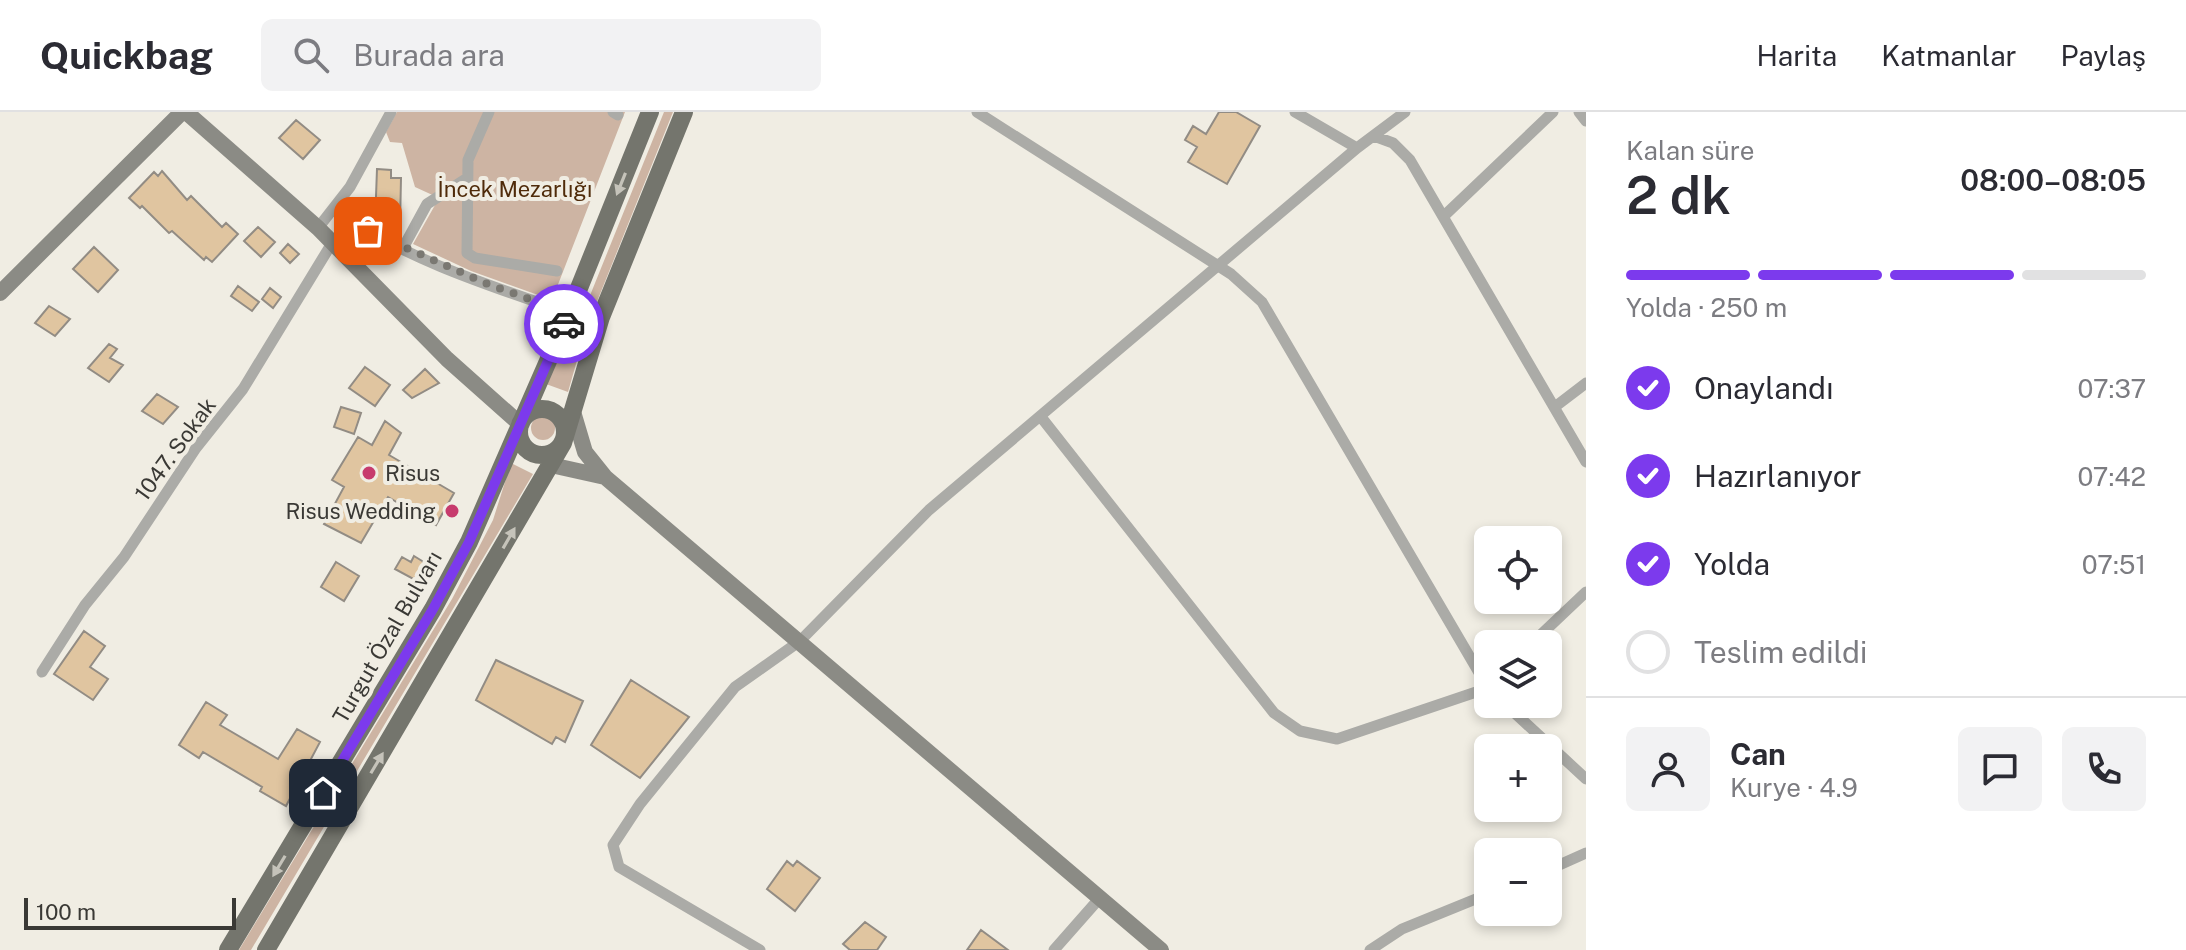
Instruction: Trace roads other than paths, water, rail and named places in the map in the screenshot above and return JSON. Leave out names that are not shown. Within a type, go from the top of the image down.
[{"type":"main road","name":"Turgut Özal Bulvarı","points":[[228,950],[433,609],[469,542],[569,313],[650,112]]},
{"type":"main road","points":[[266,950],[563,443],[574,415],[601,317],[684,112]]},
{"type":"main road","points":[[551,410],[563,421],[563,443],[551,454],[535,455],[523,446],[520,424],[529,413],[551,410]]},
{"type":"street","points":[[0,293],[184,112],[318,228],[447,359],[520,424]]},
{"type":"street","points":[[318,228],[334,210],[391,112]]},
{"type":"street","points":[[489,112],[471,151],[466,179],[468,255],[557,271]]},
{"type":"street","points":[[977,112],[1220,267],[1262,302],[1474,664]]},
{"type":"street","points":[[1295,112],[1357,148]]},
{"type":"street","points":[[760,950],[625,874],[615,859],[613,845],[640,804],[722,700],[757,668],[800,641],[929,510],[1357,148],[1405,112]]},
{"type":"street","points":[[1445,215],[1553,112]]},
{"type":"street","points":[[1579,112],[1586,121]]},
{"type":"street","points":[[1374,136],[1393,143],[1410,160],[1445,215],[1586,462]]},
{"type":"street","points":[[403,248],[427,204],[466,179]]},
{"type":"street","points":[[334,210],[403,248],[490,285],[569,313]]},
{"type":"street","name":"1047. Sokak","points":[[42,672],[196,448],[243,389],[332,243]]},
{"type":"street","points":[[1556,406],[1586,383]]},
{"type":"street","points":[[574,415],[585,452],[605,477],[800,641],[1098,900],[1161,950]]},
{"type":"street","points":[[1041,417],[1274,713],[1291,726],[1324,738],[1337,739],[1474,693]]},
{"type":"street","points":[[551,465],[605,477]]},
{"type":"street","points":[[1546,630],[1586,592]]},
{"type":"street","points":[[1520,718],[1586,779]]},
{"type":"street","points":[[1562,864],[1586,853]]},
{"type":"street","points":[[1054,950],[1098,900]]},
{"type":"street","points":[[1370,950],[1402,929],[1474,900]]},
{"type":"place","name":"Risus","points":[[369,473]]},
{"type":"place","name":"Risus Wedding","points":[[452,511]]},
{"type":"park label","name":"İncek Mezarlığı","points":[[515,189]]}]
